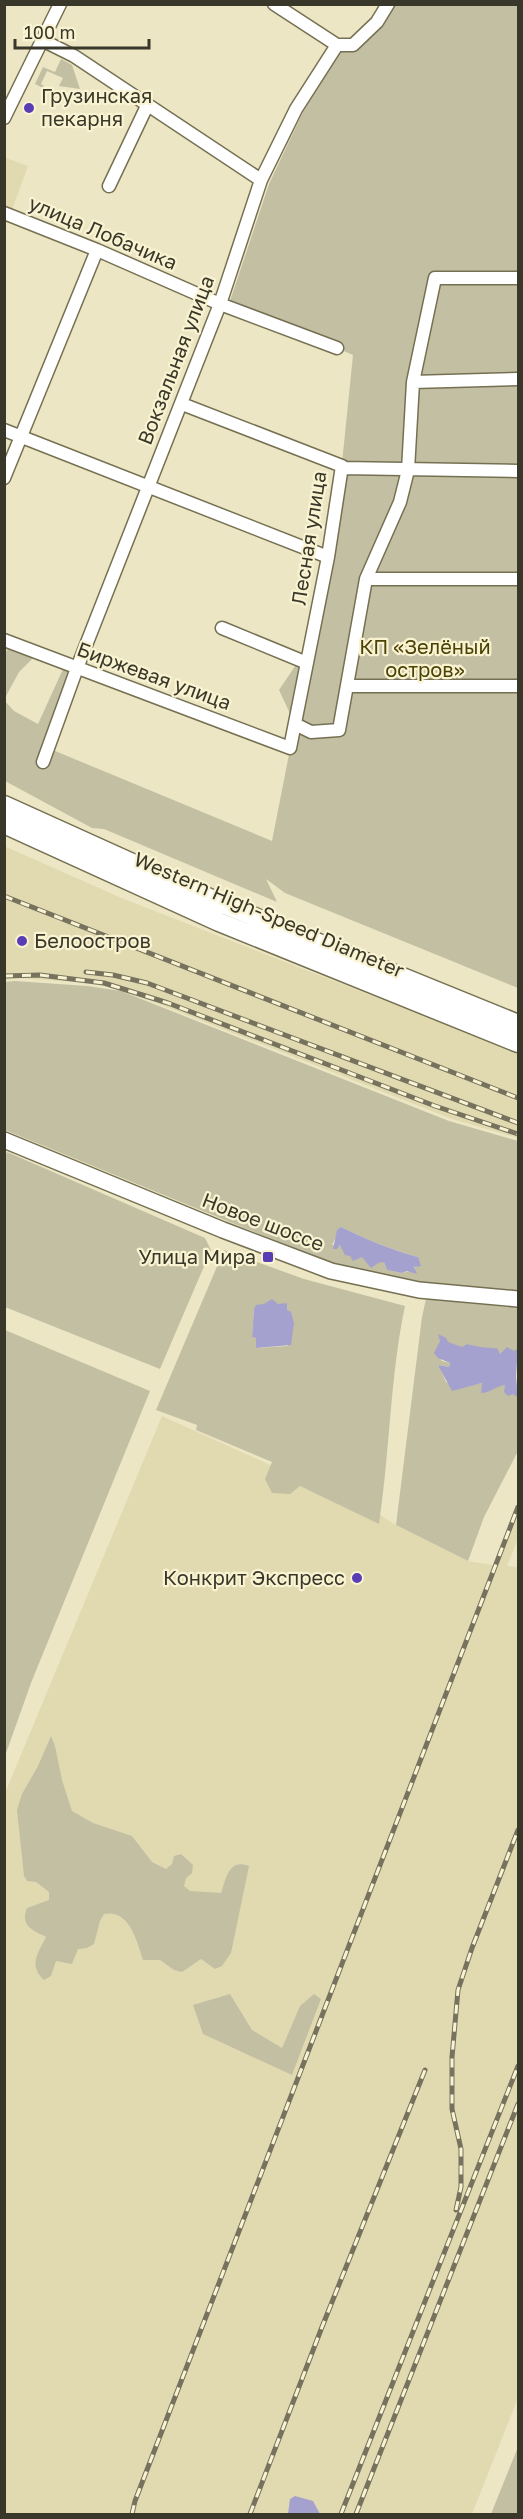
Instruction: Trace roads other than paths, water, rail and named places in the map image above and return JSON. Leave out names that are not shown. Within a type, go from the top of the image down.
[{"type":"highway","name":"Western High-Speed Diameter","points":[[4,805],[225,905],[519,1024]]},
{"type":"highway","name":"Western High-Speed Diameter","points":[[4,824],[219,922],[519,1043]]},
{"type":"main road","name":"Новое шоссе","points":[[4,1140],[223,1230],[331,1271],[419,1290],[519,1299]]},
{"type":"street","points":[[4,118],[44,41],[60,4]]},
{"type":"street","points":[[274,4],[337,45],[353,45],[377,22],[388,4]]},
{"type":"street","points":[[44,41],[74,56],[261,180]]},
{"type":"street","name":"Вокзальная улица","points":[[43,762],[77,668],[220,304],[261,180],[296,109],[337,45]]},
{"type":"street","points":[[109,186],[147,106]]},
{"type":"street","name":"улица Лобачика","points":[[4,213],[97,250],[220,304],[337,348]]},
{"type":"street","points":[[4,478],[97,250]]},
{"type":"street","points":[[295,724],[311,732],[339,730],[366,579],[400,502],[408,470],[413,382],[435,278],[519,278]]},
{"type":"street","points":[[413,382],[519,379]]},
{"type":"street","name":"Лесная улица","points":[[182,404],[342,466],[328,557],[290,748]]},
{"type":"street","points":[[4,430],[328,557]]},
{"type":"street","points":[[342,468],[519,471]]},
{"type":"street","points":[[366,579],[519,579]]},
{"type":"street","points":[[222,628],[308,663]]},
{"type":"street","name":"Биржевая улица","points":[[4,640],[290,748]]},
{"type":"street","points":[[348,686],[519,686]]},
{"type":"railway","points":[[4,896],[518,1098]]},
{"type":"railway","points":[[86,972],[113,975],[147,983],[518,1123]]},
{"type":"railway","points":[[4,976],[40,975],[104,983],[168,1003],[435,1106],[518,1134]]},
{"type":"railway","points":[[132,2514],[135,2501],[518,1507]]},
{"type":"railway","points":[[456,2210],[461,2187],[461,2149],[452,2109],[452,2057],[458,1990],[518,1830]]},
{"type":"railway","points":[[341,2514],[518,2066]]},
{"type":"railway","points":[[250,2514],[425,2070]]},
{"type":"railway","points":[[356,2514],[518,2104]]},
{"type":"place","name":"Грузинская пекарня","points":[[29,108]]},
{"type":"place","name":"Белоостров","points":[[22,941]]},
{"type":"place","name":"Улица Мира","points":[[268,1257]]},
{"type":"place","name":"Конкрит Экспресс","points":[[357,1578]]},
{"type":"park label","name":"КП «Зелёный остров»","points":[[425,658]]}]
